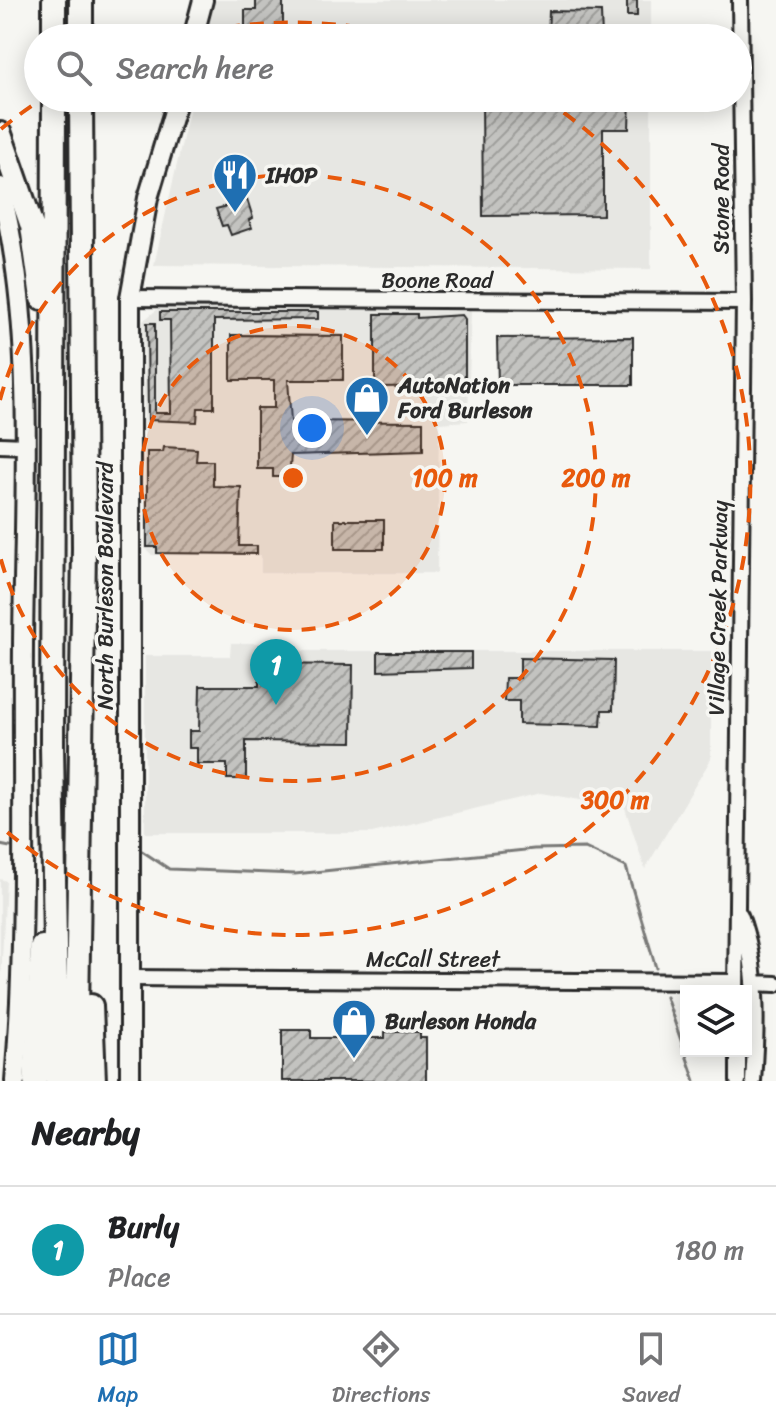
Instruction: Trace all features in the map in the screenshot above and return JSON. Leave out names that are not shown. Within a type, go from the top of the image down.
[{"type":"highway","points":[[54,0],[54,24]]},
{"type":"highway","points":[[81,0],[81,24]]},
{"type":"highway","points":[[54,112],[52,744],[57,1081]]},
{"type":"highway","points":[[76,1081],[84,548],[81,112]]},
{"type":"highway","points":[[0,134],[32,226],[53,396]]},
{"type":"highway","points":[[81,743],[89,816],[94,1081]]},
{"type":"highway","points":[[35,1081],[42,967],[44,757],[52,744]]},
{"type":"main road","points":[[197,24],[203,0]]},
{"type":"main road","name":"North Burleson Boulevard","points":[[130,1081],[130,298],[148,198],[174,112]]},
{"type":"main road","points":[[0,187],[17,267],[25,446],[21,896],[15,1081]]},
{"type":"street","name":"Stone Road","points":[[740,0],[740,24]]},
{"type":"street","name":"Stone Road","points":[[741,112],[744,302]]},
{"type":"street","name":"Boone Road","points":[[130,298],[744,302]]},
{"type":"street","name":"Village Creek Parkway","points":[[736,985],[734,940],[739,915],[744,302]]},
{"type":"street","points":[[0,445],[25,446]]},
{"type":"street","name":"Village Creek Parkway","points":[[739,915],[749,940],[753,983],[753,1081]]},
{"type":"street","points":[[734,940],[744,977],[753,983],[776,984]]},
{"type":"street","name":"McCall Street","points":[[129,978],[680,986]]},
{"type":"street","points":[[738,1057],[738,1081]]},
{"type":"shaded area","points":[[215,0],[651,0],[651,24],[209,24]]},
{"type":"shaded area","points":[[189,112],[651,112],[651,269],[154,265]]},
{"type":"shaded area","points":[[160,307],[471,308],[468,421],[439,423],[437,573],[261,573],[261,555],[152,555],[145,548],[143,321]]},
{"type":"shaded area","points":[[231,643],[261,643],[261,651],[711,651],[711,759],[645,869],[625,808],[541,793],[372,833],[145,833],[145,656],[230,656]]},
{"type":"shaded area","points":[[0,879],[6,881],[0,998]]},
{"type":"building","points":[[256,0],[283,0],[283,24],[245,24],[245,10],[256,10]]},
{"type":"building","points":[[627,0],[637,0],[637,16],[627,16]]},
{"type":"building","points":[[549,11],[601,12],[601,24],[549,24]]},
{"type":"building","points":[[482,112],[630,112],[629,129],[603,129],[603,215],[483,216]]},
{"type":"building","name":"IHOP","points":[[233,199],[234,203],[247,199],[253,218],[249,220],[252,228],[231,235],[227,225],[222,226],[216,209],[227,206],[225,202]]},
{"type":"building","points":[[160,312],[318,312],[318,319],[214,320],[214,408],[198,408],[197,422],[148,420],[147,323],[155,323],[155,413],[171,413],[170,320],[160,320]]},
{"type":"building","points":[[375,314],[417,314],[417,318],[462,315],[465,319],[465,386],[375,387]]},
{"type":"building","points":[[231,335],[343,336],[343,380],[288,380],[291,421],[423,422],[423,451],[291,455],[289,477],[273,477],[273,469],[257,469],[257,408],[274,408],[274,380],[231,380]]},
{"type":"building","points":[[633,337],[633,385],[498,385],[497,338]]},
{"type":"building","points":[[164,447],[197,449],[196,461],[213,461],[213,486],[241,487],[239,546],[257,546],[257,554],[157,553],[157,547],[147,547],[147,452],[163,452]]},
{"type":"building","points":[[335,520],[384,520],[384,549],[335,549]]},
{"type":"building","points":[[378,652],[471,652],[471,668],[378,671]]},
{"type":"building","points":[[520,658],[614,660],[613,710],[602,710],[601,726],[519,724],[519,701],[504,701],[505,678],[520,678]]},
{"type":"building","points":[[259,664],[353,665],[352,742],[246,741],[246,779],[227,779],[227,764],[197,764],[197,748],[189,748],[189,731],[199,731],[200,686],[259,686]]},
{"type":"building","name":"Burleson Honda","points":[[282,1030],[311,1030],[311,1038],[385,1038],[385,1032],[420,1032],[420,1038],[426,1038],[426,1081],[282,1081]]},
{"type":"waterway","points":[[0,845],[10,847]]},
{"type":"waterway","points":[[142,851],[169,869],[295,874],[534,849],[585,848],[626,867],[656,968]]},
{"type":"waterway","points":[[666,997],[695,1081]]},
{"type":"place","name":"IHOP","points":[[235,214]]},
{"type":"place","name":"AutoNation Ford Burleson","points":[[367,437]]},
{"type":"place","name":"Burly","points":[[276,705]]},
{"type":"place","name":"Burleson Honda","points":[[354,1060]]}]
